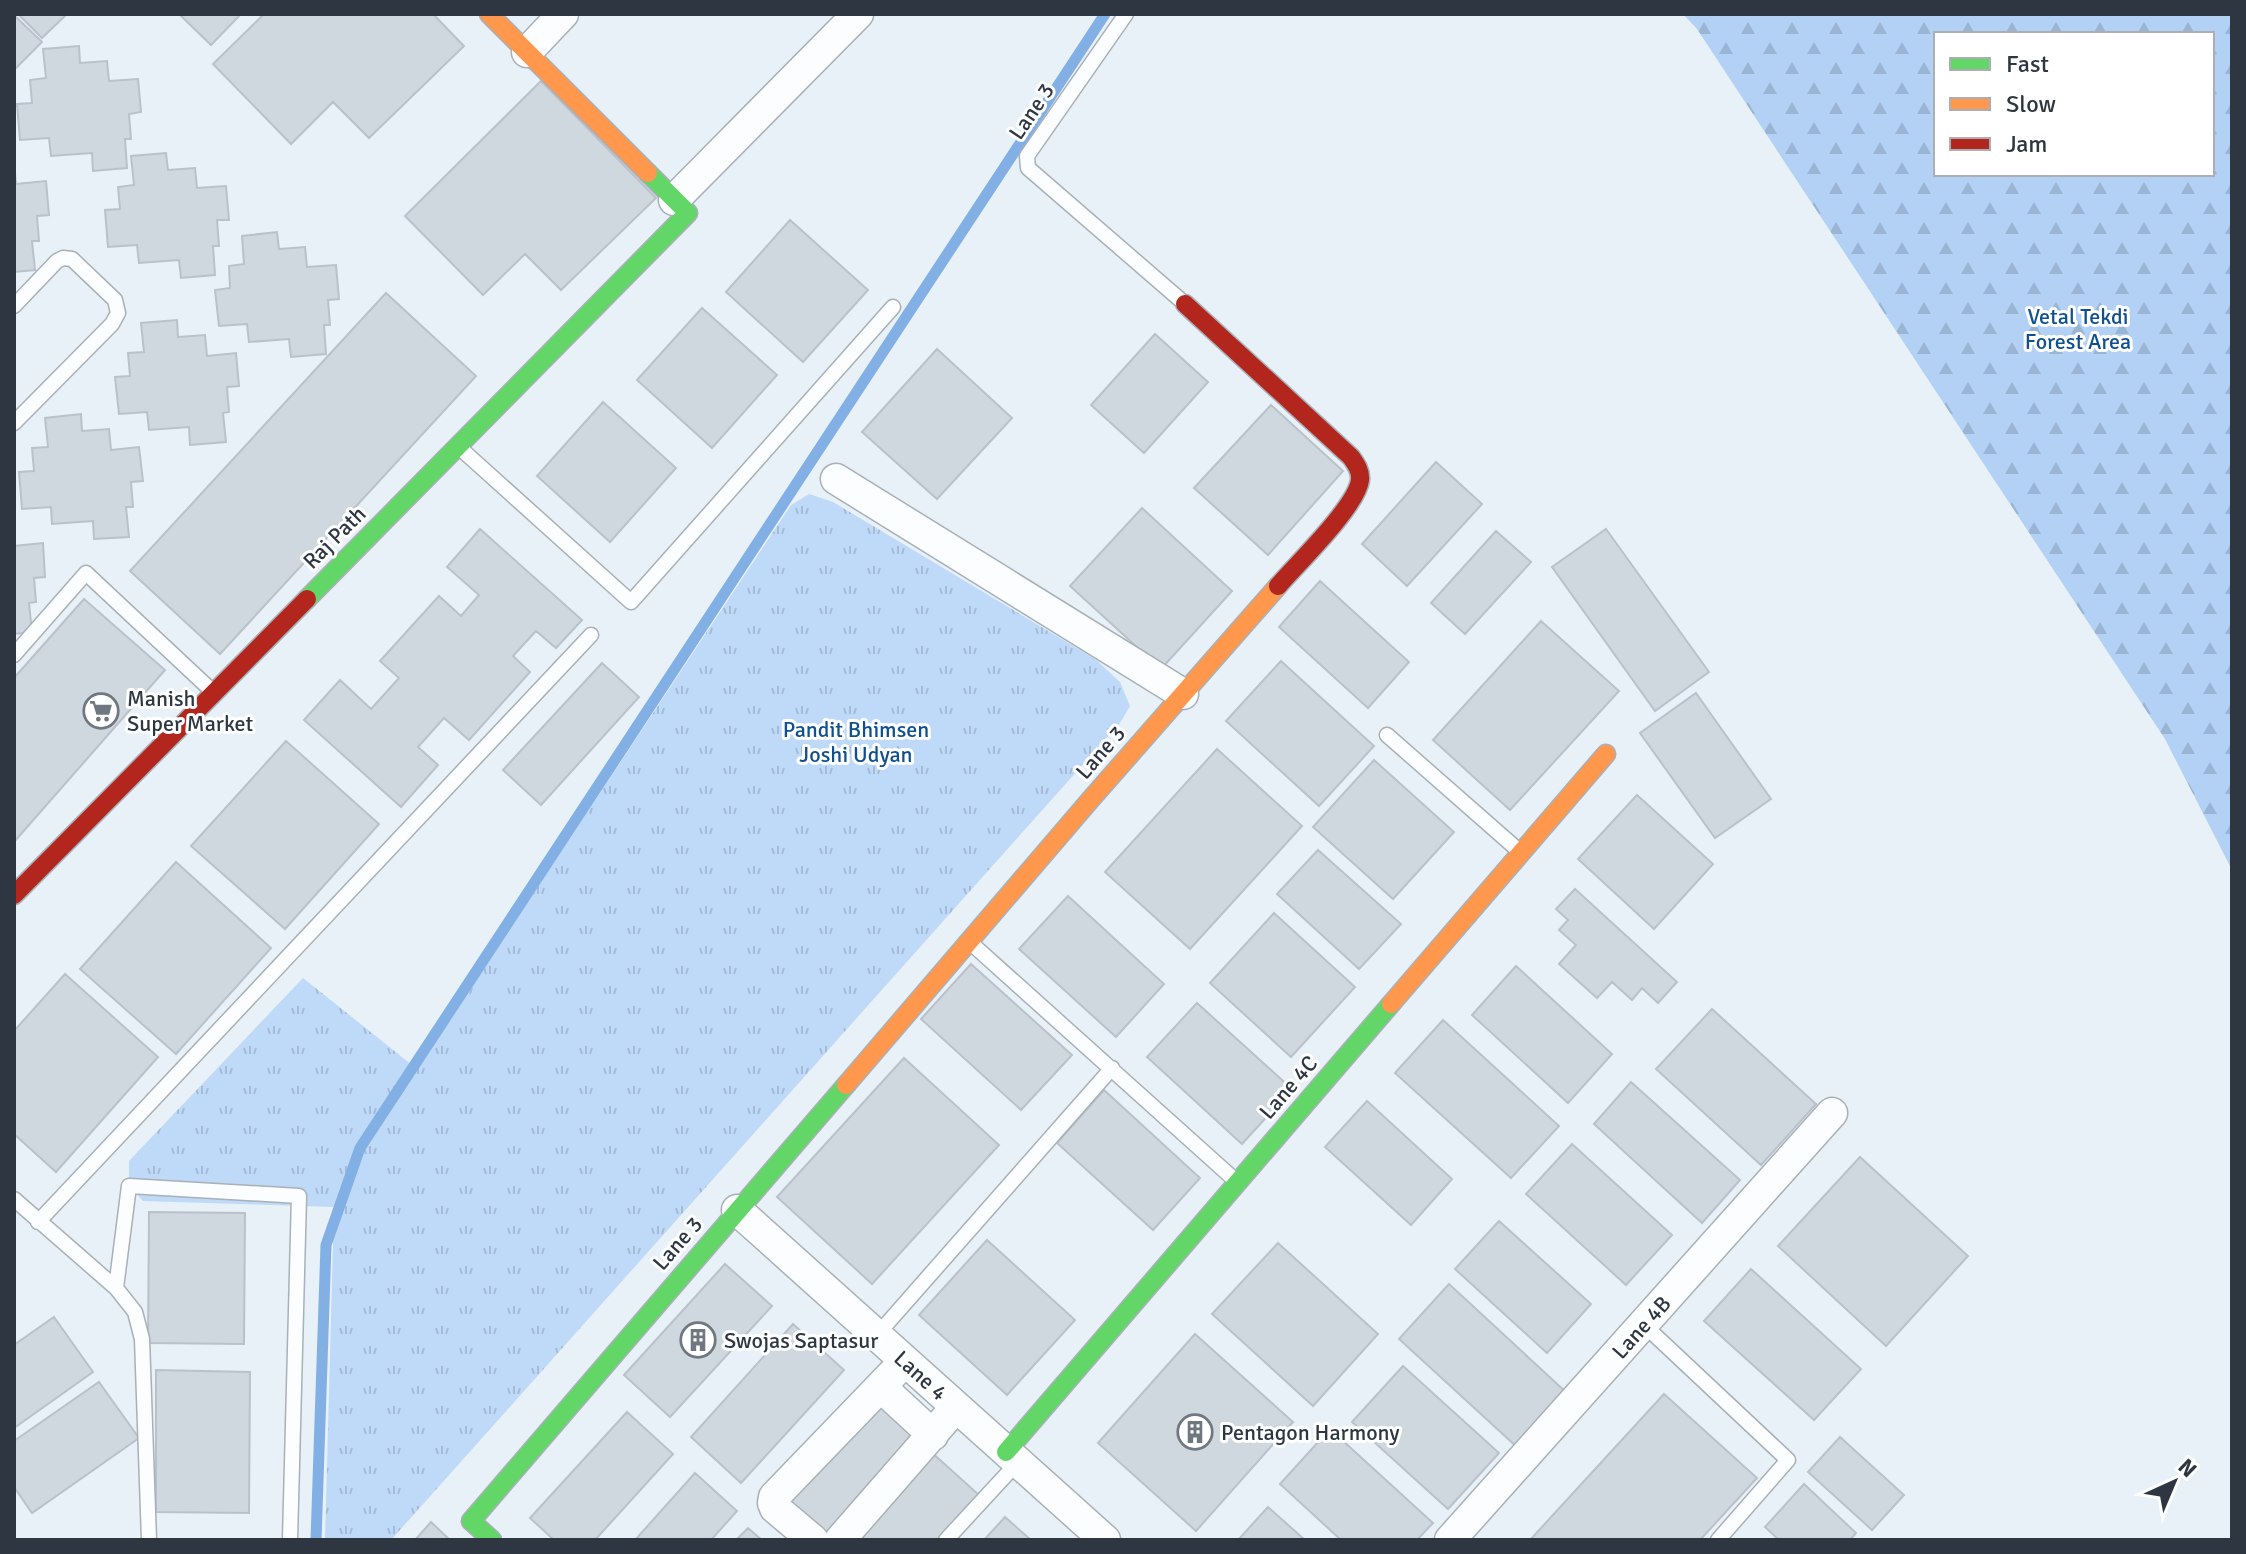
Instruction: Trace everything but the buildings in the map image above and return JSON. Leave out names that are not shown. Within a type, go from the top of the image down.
[{"type":"street","points":[[489,14],[681,206],[858,14]]},
{"type":"street","points":[[527,52],[563,14]]},
{"type":"street","name":"Raj Path","points":[[14,895],[457,446],[681,206]]},
{"type":"street","name":"Lane 3","points":[[492,1540],[471,1521],[1356,493],[1361,476],[1358,465],[1351,457],[1185,304]]},
{"type":"street","points":[[836,479],[1183,694]]},
{"type":"street","name":"Lane 4C","points":[[1012,1457],[1238,1182],[1606,754]]},
{"type":"street","name":"Lane 4B","points":[[1450,1540],[1832,1113]]},
{"type":"street","name":"Lane 4","points":[[737,1210],[1105,1540]]},
{"type":"street","points":[[813,1540],[775,1508],[774,1497],[905,1361]]},
{"type":"street","points":[[881,1387],[933,1435]]},
{"type":"street","points":[[840,1540],[956,1407]]},
{"type":"lane","name":"Lane 3","points":[[1126,14],[1027,156],[1028,168],[1185,304]]},
{"type":"lane","points":[[14,306],[57,261],[67,258],[72,259],[115,300],[118,313],[112,324],[14,423]]},
{"type":"lane","points":[[457,446],[631,602],[893,307]]},
{"type":"lane","points":[[14,655],[86,573],[214,693]]},
{"type":"lane","points":[[38,1222],[591,635]]},
{"type":"lane","points":[[1387,735],[1521,853]]},
{"type":"lane","points":[[969,941],[1238,1182]]},
{"type":"lane","points":[[877,1335],[1112,1068]]},
{"type":"lane","points":[[116,1288],[129,1186],[299,1196],[290,1540]]},
{"type":"lane","points":[[14,1199],[116,1288],[135,1312],[142,1339],[149,1540]]},
{"type":"lane","points":[[1643,1324],[1788,1460],[1718,1540]]},
{"type":"lane","points":[[946,1540],[1012,1457]]},
{"type":"green space","name":"Vetal Tekdi Forest Area","points":[[1683,14],[2232,14],[2232,870],[2165,739],[1697,29]]},
{"type":"green space","name":"Pandit Bhimsen Joshi Udyan","points":[[809,494],[833,502],[1095,659],[1120,682],[1130,706],[1120,723],[391,1540],[325,1540],[334,1207],[143,1201],[129,1186],[129,1161],[303,978],[417,1069],[791,505]]},
{"type":"waterway","points":[[316,1540],[326,1245],[360,1148],[1105,14]]},
{"type":"traffic: fast","points":[[307,599],[688,213],[648,173]]},
{"type":"traffic: fast","points":[[1006,1452],[1391,1004]]},
{"type":"traffic: fast","points":[[492,1540],[471,1521],[846,1085]]},
{"type":"traffic: slow","points":[[489,14],[648,173]]},
{"type":"traffic: slow","points":[[846,1085],[1278,586]]},
{"type":"traffic: slow","points":[[1391,1004],[1606,754]]},
{"type":"traffic: jam","points":[[1185,304],[1351,457],[1359,471],[1360,480],[1349,504],[1278,586]]},
{"type":"traffic: jam","points":[[14,895],[307,599]]},
{"type":"place","name":"Manish Super Market","points":[[101,711]]},
{"type":"place","name":"Swojas Saptasur","points":[[698,1340]]},
{"type":"place","name":"Pentagon Harmony","points":[[1195,1432]]}]
